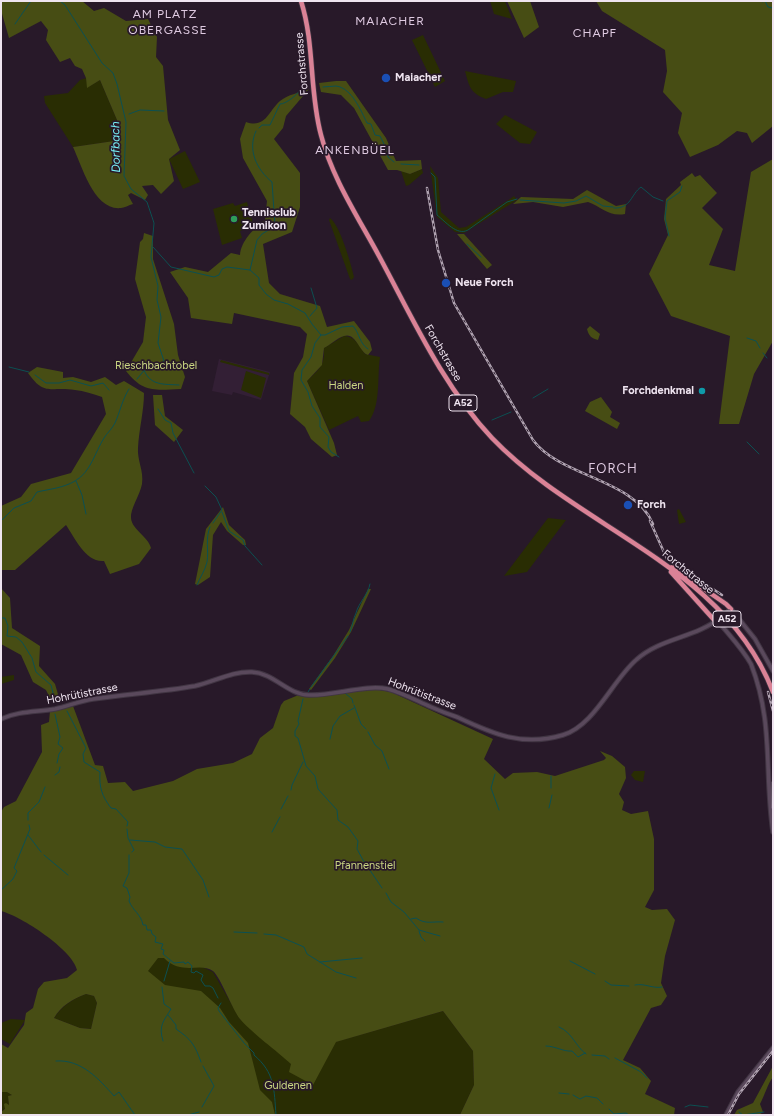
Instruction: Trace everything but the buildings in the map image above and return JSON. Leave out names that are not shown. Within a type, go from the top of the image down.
[{"type":"highway","name":"Forchstrasse","points":[[302,1],[312,41],[317,110],[328,153],[342,183],[451,382],[483,425],[520,462],[550,486],[651,554],[700,590],[731,620],[755,652],[773,687]]},
{"type":"highway","name":"Forchstrasse","points":[[662,562],[704,597],[733,626],[755,655],[773,692]]},
{"type":"highway","points":[[662,562],[703,588],[730,610]]},
{"type":"highway","points":[[662,562],[717,620]]},
{"type":"main road","name":"Hohrütistrasse","points":[[1,719],[14,715],[58,708],[90,699],[192,686],[237,673],[252,672],[268,676],[296,693],[305,695],[341,693],[368,688],[383,688],[410,697],[498,735],[524,740],[556,737],[574,731],[588,719],[620,676],[642,654],[659,644],[700,630],[730,610]]},
{"type":"main road","points":[[730,610],[755,639],[773,670]]},
{"type":"main road","points":[[717,620],[750,662],[762,687],[769,710]]},
{"type":"main road","points":[[771,732],[770,799],[773,832]]},
{"type":"main road","points":[[726,1115],[738,1092],[773,1048]]},
{"type":"shaded area","points":[[219,359],[270,372],[261,400],[233,392],[232,395],[212,391]]},
{"type":"green space","points":[[1,1],[82,1],[94,11],[104,8],[126,21],[148,19],[157,37],[156,57],[163,66],[168,120],[180,150],[169,159],[174,181],[161,194],[153,185],[142,186],[148,195],[145,200],[131,193],[128,195],[133,204],[124,208],[112,207],[103,202],[96,195],[90,186],[73,147],[114,141],[117,120],[100,80],[87,88],[86,78],[82,69],[75,66],[70,58],[60,62],[46,40],[48,30],[41,21],[9,38],[1,10]]},
{"type":"green space","points":[[490,1],[505,1],[512,19],[494,14]]},
{"type":"green space","points":[[507,1],[530,1],[539,27],[524,38]]},
{"type":"green space","points":[[596,1],[773,1],[773,126],[752,143],[747,133],[737,131],[718,145],[690,157],[678,133],[682,113],[663,92],[667,71],[665,50],[602,11]]},
{"type":"green space","points":[[423,35],[445,81],[435,87],[412,40]]},
{"type":"green space","points":[[465,71],[516,81],[513,92],[503,92],[486,99],[481,97],[471,88]]},
{"type":"green space","points":[[86,78],[88,87],[100,80],[117,120],[114,141],[73,147],[45,103],[44,96],[68,93],[80,80]]},
{"type":"green space","points":[[346,81],[386,138],[396,161],[421,160],[422,169],[410,174],[397,170],[388,170],[354,108],[341,95],[321,92],[319,83]]},
{"type":"green space","points":[[309,89],[286,116],[283,128],[274,139],[300,173],[300,207],[292,232],[263,244],[269,283],[280,294],[320,306],[327,327],[354,321],[370,342],[372,350],[368,355],[352,337],[344,336],[336,340],[324,348],[322,365],[307,381],[334,443],[337,455],[332,457],[311,439],[305,427],[290,414],[294,373],[303,357],[307,334],[300,327],[234,313],[232,324],[191,318],[188,298],[170,272],[185,267],[208,272],[231,253],[240,255],[245,240],[265,220],[267,201],[243,158],[240,139],[246,122],[258,123],[263,121],[280,101],[290,95]]},
{"type":"green space","points":[[505,115],[537,132],[530,144],[520,143],[496,124]]},
{"type":"green space","points":[[185,151],[200,182],[183,189],[169,159]]},
{"type":"green space","points":[[773,159],[773,341],[754,374],[739,424],[719,424],[730,336],[671,316],[649,274],[668,235],[664,219],[666,199],[681,185],[680,182],[692,173],[695,177],[700,175],[717,193],[702,208],[723,229],[709,265],[735,271],[751,172]]},
{"type":"green space","points":[[430,166],[438,178],[441,212],[459,228],[466,227],[514,196],[517,200],[464,233],[455,232],[437,217]]},
{"type":"green space","points":[[422,169],[423,173],[406,186],[401,171],[410,174]]},
{"type":"green space","points":[[587,190],[616,206],[626,204],[625,214],[619,215],[610,213],[588,202],[563,207],[533,202],[513,204],[521,197],[573,199]]},
{"type":"green space","name":"Tennisclub Zumikon","points":[[247,202],[254,227],[240,231],[242,238],[222,245],[213,209],[233,203],[235,206]]},
{"type":"green space","points":[[330,218],[338,228],[345,245],[354,277],[352,280],[350,279],[329,220]]},
{"type":"green space","name":"Rieschbachtobel","points":[[144,233],[153,236],[153,259],[174,324],[178,355],[185,377],[181,389],[150,389],[138,383],[126,371],[143,342],[146,317],[135,279],[140,242],[143,239]]},
{"type":"green space","points":[[457,234],[464,234],[492,265],[487,269]]},
{"type":"green space","points":[[590,326],[600,334],[598,340],[590,335],[587,329]]},
{"type":"green space","name":"Halden","points":[[344,336],[348,336],[354,340],[365,354],[380,357],[377,399],[373,414],[369,421],[361,422],[358,416],[329,430],[307,381],[320,367],[323,359],[324,348]]},
{"type":"green space","points":[[221,360],[269,373],[269,375],[220,362]]},
{"type":"green space","points":[[37,367],[63,372],[63,378],[73,377],[91,382],[105,377],[116,385],[124,381],[144,393],[138,448],[142,484],[132,510],[131,518],[134,526],[147,540],[151,548],[139,564],[110,574],[104,561],[98,561],[86,554],[66,525],[15,570],[1,570],[1,506],[21,497],[31,484],[71,473],[106,414],[102,397],[82,391],[48,389],[39,385],[28,373]]},
{"type":"green space","points":[[246,371],[266,378],[261,398],[241,390]]},
{"type":"green space","points":[[153,395],[162,395],[165,416],[183,430],[174,442],[155,425]]},
{"type":"green space","points":[[601,397],[612,412],[610,417],[620,423],[617,429],[585,411],[590,402]]},
{"type":"green space","points":[[223,507],[229,525],[245,540],[246,545],[243,545],[227,531],[221,522],[213,535],[210,577],[198,585],[195,584],[206,529]]},
{"type":"green space","points":[[679,509],[686,522],[679,524],[677,510]]},
{"type":"green space","points":[[548,518],[566,520],[527,572],[504,576]]},
{"type":"green space","points":[[1,588],[10,598],[12,628],[40,646],[39,666],[55,684],[60,701],[52,702],[46,690],[33,682],[21,655],[1,644]]},
{"type":"green space","points":[[368,589],[371,589],[351,632],[335,658],[311,690],[309,689],[333,656],[349,630]]},
{"type":"green space","points":[[14,675],[14,680],[1,684],[1,677]]},
{"type":"green space","name":"Pfannenstiel","points":[[368,688],[391,692],[493,739],[484,759],[505,779],[513,773],[537,772],[555,776],[604,760],[606,758],[600,751],[612,756],[625,767],[626,778],[619,794],[624,802],[622,810],[631,814],[648,811],[654,839],[654,890],[645,907],[652,910],[667,909],[675,920],[665,956],[661,983],[667,996],[661,1005],[651,1008],[623,1060],[640,1068],[651,1081],[645,1094],[675,1108],[674,1115],[460,1115],[474,1085],[473,1051],[443,1011],[336,1042],[313,1085],[289,1072],[291,1064],[240,1019],[213,971],[202,968],[184,968],[171,963],[164,958],[158,958],[148,971],[165,985],[201,991],[220,1008],[229,1022],[248,1043],[260,1090],[272,1102],[275,1115],[1,1115],[1,1112],[5,1109],[4,1104],[6,1103],[9,1105],[8,1096],[12,1095],[7,1092],[1,1092],[1,1044],[8,1048],[24,1025],[26,1013],[33,1008],[38,989],[44,982],[67,978],[77,970],[66,953],[45,935],[10,914],[1,911],[1,812],[4,807],[16,801],[42,752],[41,725],[49,722],[50,711],[73,706],[95,765],[103,766],[108,783],[125,782],[133,791],[173,781],[197,769],[233,763],[252,754],[260,738],[273,728],[281,705],[284,701],[301,694],[313,695]],"holes":[[[86,994],[94,996],[97,1003],[91,1029],[80,1028],[54,1018],[64,1006],[76,998]]]},
{"type":"green space","points":[[634,771],[645,771],[643,782],[635,780],[631,775]]},
{"type":"green space","name":"Guldenen","points":[[156,946],[213,972],[240,1019],[321,1069],[335,1042],[443,1011],[473,1051],[474,1085],[460,1115],[267,1115],[131,971]]},
{"type":"green space","points":[[86,994],[94,996],[97,1003],[91,1029],[80,1028],[54,1018],[68,1003]]},
{"type":"green space","points":[[11,1019],[25,1020],[10,1044],[1,1039],[1,1023]]},
{"type":"green space","points":[[773,1066],[773,1077],[760,1104],[763,1112],[759,1115],[734,1115],[737,1110],[753,1103]]},
{"type":"green space","points":[[1,1092],[7,1092],[13,1095],[8,1096],[9,1105],[1,1112]]},
{"type":"waterway","points":[[15,24],[31,1]]},
{"type":"waterway","name":"Dorfbach","points":[[60,1],[65,5],[102,63],[113,73],[126,122],[124,176],[131,189],[147,202],[154,223],[151,257],[158,286],[157,300],[161,317],[158,343],[164,361],[161,364],[146,368],[137,379]]},
{"type":"waterway","points":[[761,1],[765,1],[768,7],[773,8]]},
{"type":"waterway","points":[[323,87],[336,86],[342,88],[351,95],[367,123],[371,124],[375,135],[380,136],[387,150],[388,157],[394,162]]},
{"type":"waterway","points":[[259,128],[262,125],[270,125],[280,104],[285,103],[300,90],[305,89]]},
{"type":"waterway","points":[[129,114],[140,110],[164,111]]},
{"type":"waterway","points":[[250,270],[257,240],[262,234],[275,226],[272,182],[258,166],[253,152],[253,138],[256,131]]},
{"type":"waterway","points":[[401,164],[419,165]]},
{"type":"waterway","points":[[431,173],[435,177],[437,215],[456,230],[468,230],[507,202],[517,199]]},
{"type":"waterway","points":[[669,236],[665,218],[667,201],[680,192],[682,186]]},
{"type":"waterway","points":[[614,208],[620,208],[627,204],[641,187],[653,197],[663,201]]},
{"type":"waterway","points":[[520,200],[564,203],[576,201],[586,196],[603,206],[613,207]]},
{"type":"waterway","points":[[467,244],[481,257]]},
{"type":"waterway","points":[[153,247],[171,267],[214,277],[219,275],[222,269],[227,267],[250,270],[259,278],[259,285],[266,294],[274,300],[288,304],[305,313],[321,335],[315,343],[311,357],[302,370],[301,380],[308,392],[312,406],[320,418],[320,427],[329,437],[328,447],[331,452],[339,457]]},
{"type":"waterway","points":[[310,316],[317,308],[311,288]]},
{"type":"waterway","points":[[321,335],[325,335],[342,327],[353,326],[363,344],[368,349]]},
{"type":"waterway","points":[[747,338],[756,341],[760,348]]},
{"type":"waterway","points":[[763,353],[767,358]]},
{"type":"waterway","points":[[9,367],[29,372]]},
{"type":"waterway","points":[[144,370],[154,382],[179,385]]},
{"type":"waterway","points":[[35,375],[46,383],[59,383],[70,380],[91,386],[103,383],[109,390]]},
{"type":"waterway","name":"Dorfbach","points":[[1,521],[14,508],[31,501],[37,492],[66,485],[75,481],[85,472],[104,438],[115,423],[129,389]]},
{"type":"waterway","points":[[533,398],[548,389]]},
{"type":"waterway","points":[[158,409],[165,420],[171,423],[173,433],[194,473]]},
{"type":"waterway","points":[[492,420],[511,412]]},
{"type":"waterway","points":[[747,442],[759,454]]},
{"type":"waterway","points":[[76,481],[82,495],[86,514]]},
{"type":"waterway","points":[[205,486],[216,497],[222,510],[213,523]]},
{"type":"waterway","points":[[222,512],[229,531],[243,540],[245,546],[262,565]]},
{"type":"waterway","points":[[197,585],[207,562],[208,536],[210,527]]},
{"type":"waterway","points":[[350,632],[357,609],[370,584]]},
{"type":"waterway","name":"Dorfbach","points":[[1,618],[5,618],[8,626],[7,636],[16,637],[22,642],[32,658],[36,672],[51,685],[55,701],[58,702]]},
{"type":"waterway","points":[[311,687],[348,636]]},
{"type":"waterway","points":[[345,693],[352,699],[353,703]]},
{"type":"waterway","points":[[303,699],[298,721],[299,724],[295,731],[295,736],[298,738],[306,766],[315,776],[318,789],[337,810],[338,820],[348,827],[358,841],[357,849],[382,888]]},
{"type":"waterway","points":[[354,705],[361,724],[366,729]]},
{"type":"waterway","points":[[330,739],[333,726],[340,716],[354,708]]},
{"type":"waterway","name":"Dorfbach","points":[[67,711],[86,748],[83,754],[84,762],[100,772],[100,783],[103,796],[111,808],[116,809],[128,822],[127,826]]},
{"type":"waterway","points":[[55,714],[60,737],[58,744],[63,748],[59,754],[57,763]]},
{"type":"waterway","points":[[368,732],[375,745],[382,751],[389,769]]},
{"type":"waterway","points":[[291,790],[303,762]]},
{"type":"waterway","points":[[55,775],[59,772],[60,767]]},
{"type":"waterway","points":[[495,774],[491,788],[499,810]]},
{"type":"waterway","points":[[551,776],[551,788]]},
{"type":"waterway","points":[[28,820],[28,813],[39,802],[45,787]]},
{"type":"waterway","points":[[549,808],[552,795]]},
{"type":"waterway","points":[[281,809],[288,796]]},
{"type":"waterway","points":[[272,832],[280,817]]},
{"type":"waterway","points":[[1,890],[13,879],[17,871],[14,868],[30,829],[29,825]]},
{"type":"waterway","name":"Dorfbach","points":[[127,829],[128,838],[134,850],[132,852]]},
{"type":"waterway","points":[[28,835],[41,852]]},
{"type":"waterway","points":[[130,840],[155,842],[165,847],[182,849],[203,880],[209,897]]},
{"type":"waterway","points":[[44,855],[68,875]]},
{"type":"waterway","points":[[129,855],[129,873],[123,886],[127,888],[130,897],[129,901],[141,918],[143,925],[146,925],[147,930],[151,930],[152,934],[156,937],[155,942],[163,944],[161,949],[164,950],[163,954],[174,963],[184,962],[185,964],[188,962],[192,966],[191,972],[194,973],[196,971],[203,975],[201,980],[205,986],[210,986],[213,988],[218,998]]},
{"type":"waterway","points":[[386,893],[391,902],[404,912],[419,930],[440,936]]},
{"type":"waterway","points":[[411,919],[416,918],[426,922],[443,922]]},
{"type":"waterway","points":[[419,931],[421,937],[425,941]]},
{"type":"waterway","points":[[234,932],[257,933]]},
{"type":"waterway","points":[[264,934],[276,935],[304,947],[307,954],[336,972],[356,978]]},
{"type":"waterway","points":[[320,962],[362,958]]},
{"type":"waterway","points":[[164,981],[170,961]]},
{"type":"waterway","points":[[570,961],[595,974]]},
{"type":"waterway","points":[[605,981],[611,985],[629,986]]},
{"type":"waterway","points":[[635,985],[662,987]]},
{"type":"waterway","points":[[162,987],[164,1004],[171,1009],[161,1027],[163,1041]]},
{"type":"waterway","points":[[221,1003],[218,1008],[219,1011],[266,1068],[270,1075],[274,1089],[276,1115]]},
{"type":"waterway","points":[[168,1015],[176,1025],[176,1029],[192,1043],[201,1062]]},
{"type":"waterway","points":[[559,1027],[567,1032],[579,1048],[586,1054]]},
{"type":"waterway","points":[[546,1046],[572,1051],[578,1057],[585,1053]]},
{"type":"waterway","points":[[592,1055],[605,1056],[609,1059]]},
{"type":"waterway","points":[[615,1058],[641,1072],[647,1078]]},
{"type":"waterway","points":[[56,1061],[74,1063],[89,1071],[114,1096],[119,1092],[135,1115]]},
{"type":"waterway","points":[[202,1107],[214,1086],[203,1066]]},
{"type":"waterway","points":[[559,1093],[569,1094]]},
{"type":"waterway","points":[[573,1095],[580,1099],[586,1096],[597,1098],[603,1104]]},
{"type":"waterway","points":[[685,1107],[690,1105],[708,1107]]},
{"type":"waterway","points":[[609,1109],[614,1114],[626,1113],[629,1115]]},
{"type":"waterway","points":[[188,1115],[199,1112]]},
{"type":"waterway","points":[[739,1112],[743,1115],[764,1112]]},
{"type":"railway","points":[[427,188],[438,250],[454,303],[533,440],[545,452],[561,462],[614,487],[630,497],[644,509],[653,524]]},
{"type":"railway","points":[[650,521],[667,559],[722,595]]},
{"type":"railway","points":[[768,692],[773,711]]},
{"type":"railway","points":[[773,782],[773,808]]},
{"type":"railway","points":[[728,1115],[739,1094],[773,1051]]},
{"type":"place","name":"Maiacher","points":[[386,78]]},
{"type":"place","name":"Tennisclub Zumikon","points":[[234,219]]},
{"type":"place","name":"Neue Forch","points":[[446,283]]},
{"type":"place","name":"Forchdenkmal","points":[[702,391]]},
{"type":"place","name":"Forch","points":[[628,505]]},
{"type":"district","name":"AM PLATZ","points":[[165,14]]},
{"type":"district","name":"MAIACHER","points":[[390,21]]},
{"type":"district","name":"OBERGASSE","points":[[168,30]]},
{"type":"district","name":"CHAPF","points":[[595,33]]},
{"type":"district","name":"ANKENBÜEL","points":[[355,150]]},
{"type":"district","name":"FORCH","points":[[613,469]]}]
